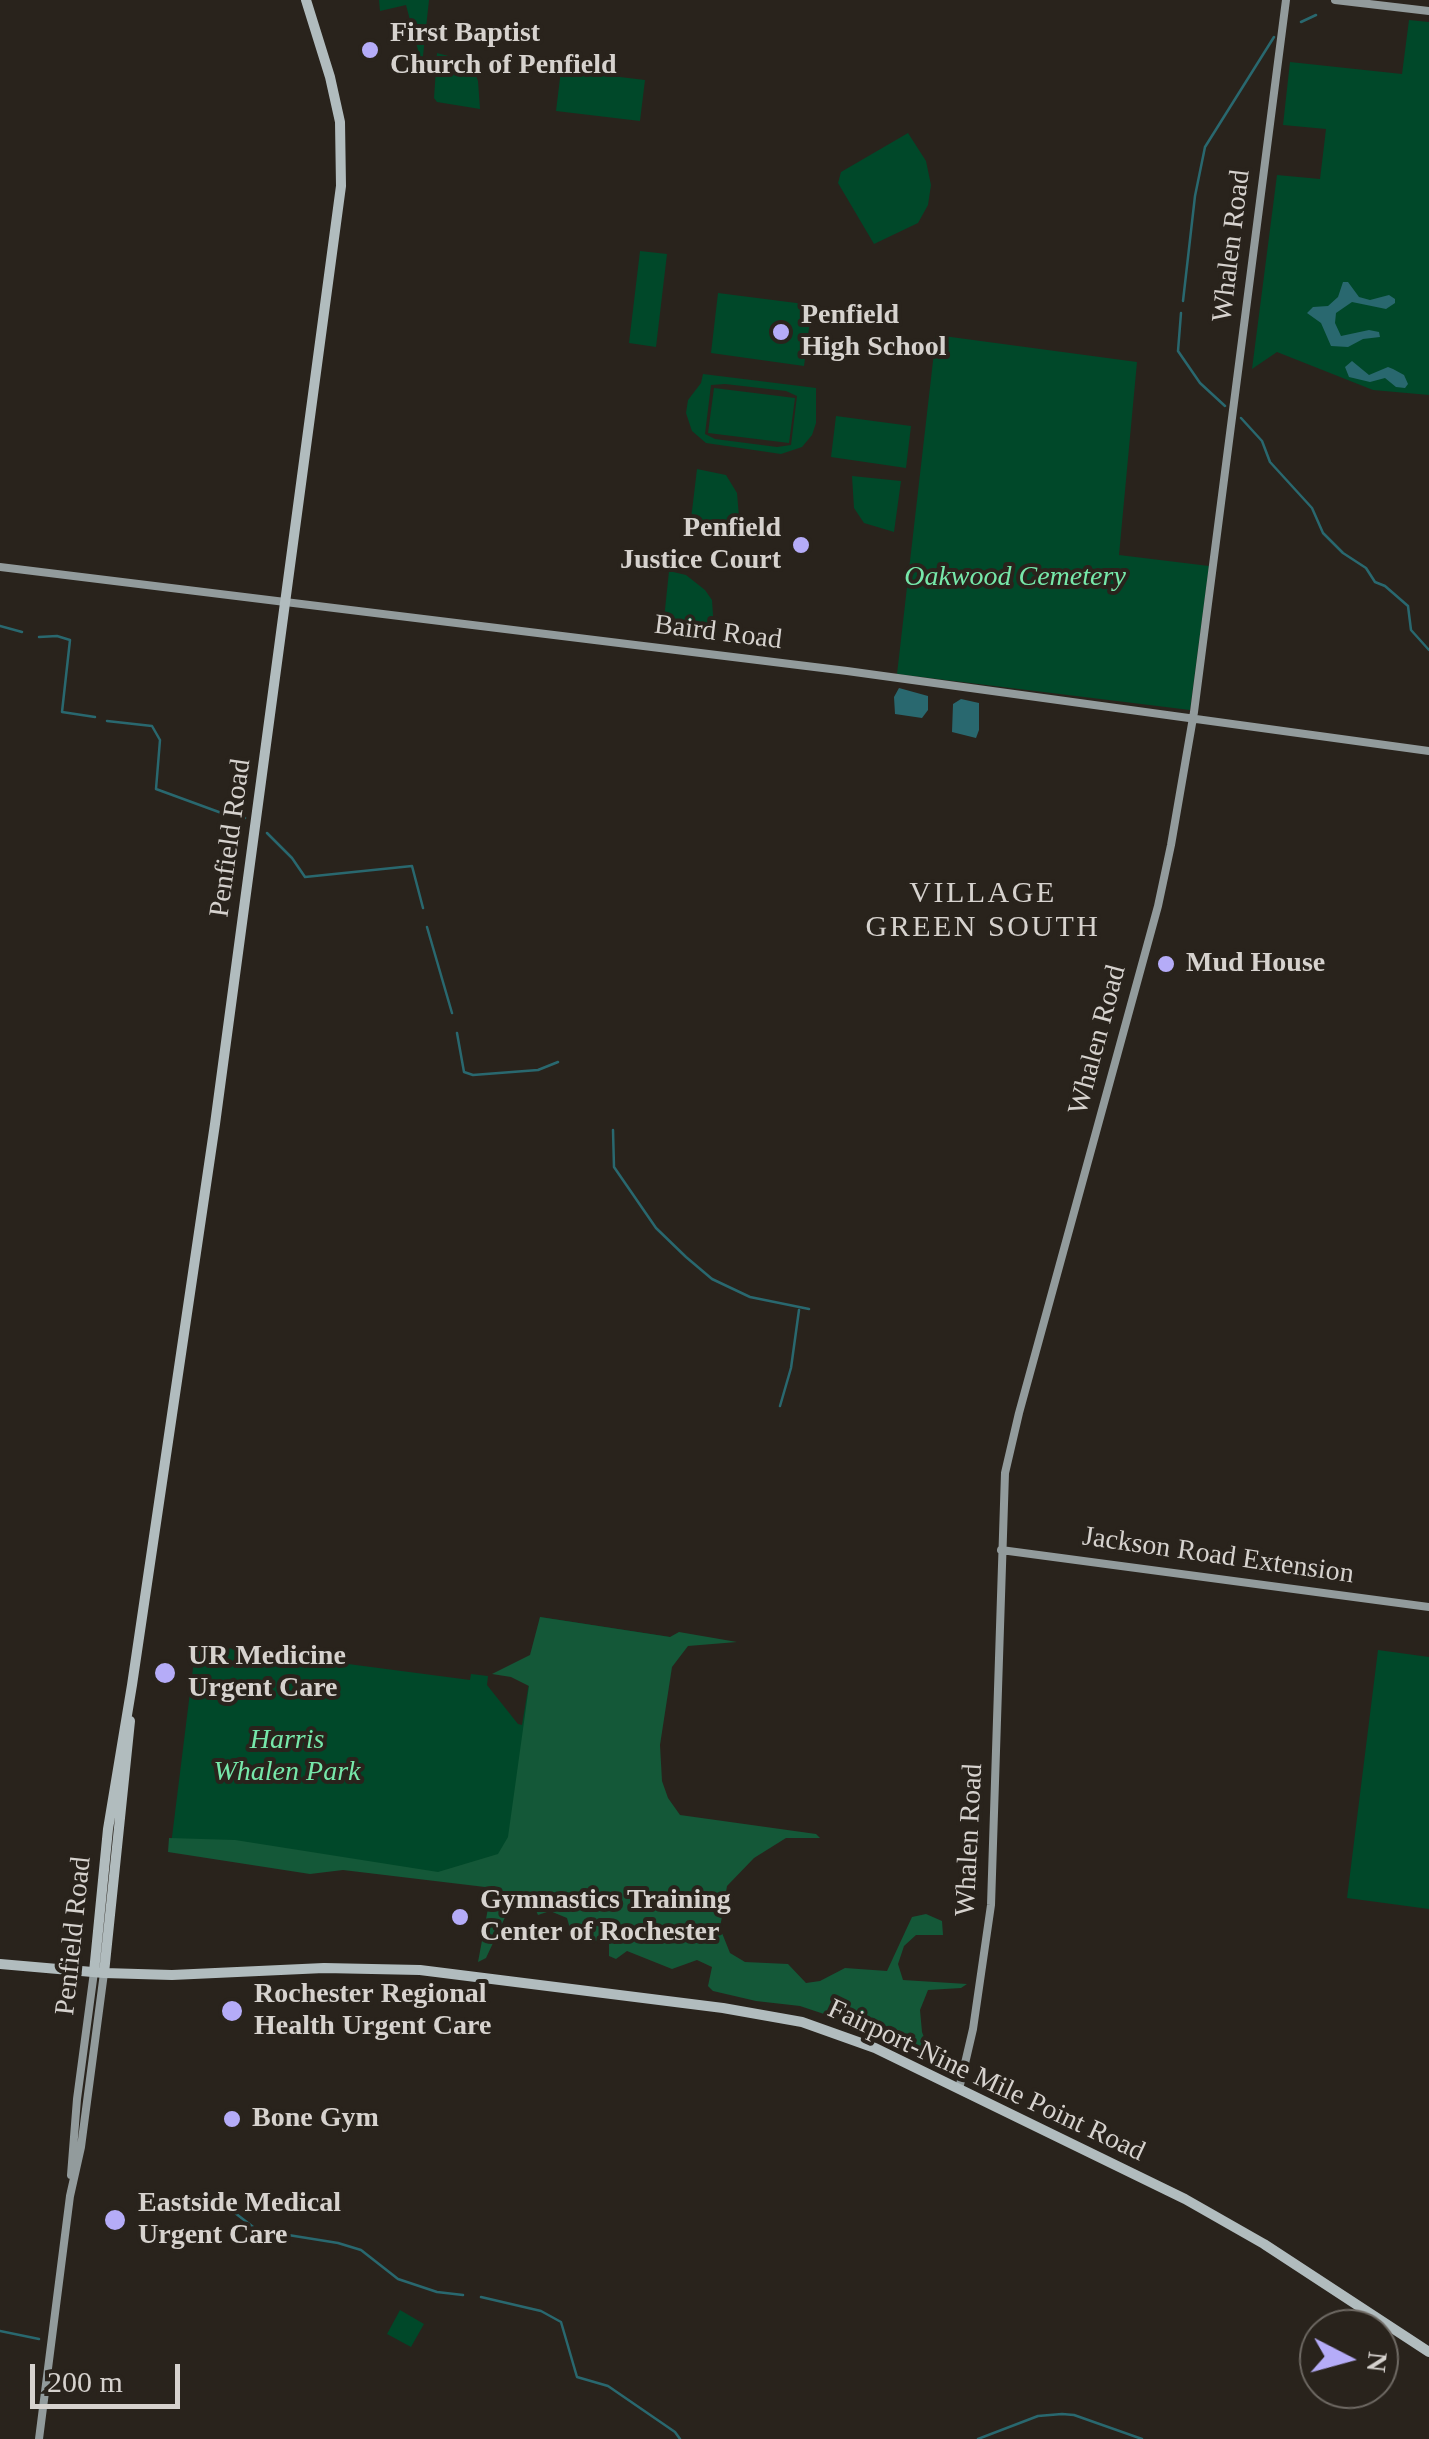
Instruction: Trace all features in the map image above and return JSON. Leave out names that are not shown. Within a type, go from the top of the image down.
[{"type":"main road","name":"Penfield Road","points":[[99,1973],[108,1829],[249,880],[342,163],[336,102],[306,0]]},
{"type":"main road","name":"Fairport-Nine Mile Point Road","points":[[0,1964],[99,1973],[208,1975],[324,1968],[420,1970],[723,2008],[826,2029],[875,2048],[1214,2215],[1429,2352]]},
{"type":"street","name":"Whalen Road","points":[[959,2089],[973,2029],[992,1905],[1001,1550],[1008,1460],[1160,900],[1193,717],[1286,0]]},
{"type":"street","points":[[1335,0],[1429,12]]},
{"type":"street","name":"Baird Road","points":[[0,567],[1193,717],[1429,751]]},
{"type":"street","name":"Jackson Road Extension","points":[[1001,1550],[1429,1607]]},
{"type":"street","name":"Penfield Road","points":[[38,2439],[70,2194],[72,2144],[99,1973]]},
{"type":"green space","points":[[379,0],[429,0],[422,65],[406,5],[380,11]]},
{"type":"green space","points":[[1409,20],[1429,22],[1429,395],[1373,390],[1277,352],[1252,369],[1277,175],[1320,179],[1326,129],[1283,125],[1290,62],[1402,74]]},
{"type":"green space","points":[[437,53],[471,62],[478,81],[480,109],[437,102]]},
{"type":"green space","points":[[561,70],[645,80],[640,121],[556,111]]},
{"type":"green space","points":[[908,133],[926,161],[931,185],[928,205],[918,223],[874,244],[838,183],[841,172]]},
{"type":"green space","points":[[640,251],[667,254],[656,347],[629,343]]},
{"type":"green space","points":[[718,293],[812,305],[804,366],[711,353]]},
{"type":"green space","name":"Oakwood Cemetery","points":[[936,335],[1137,362],[1119,555],[1209,566],[1190,710],[897,674]]},
{"type":"green space","points":[[703,374],[816,388],[812,435],[802,447],[781,454],[706,443],[692,431],[686,413],[688,400]],"holes":[[[711,385],[786,391],[797,396],[791,445],[777,447],[715,439],[705,434]]]},
{"type":"green space","points":[[714,388],[795,398],[789,443],[708,433]]},
{"type":"green space","points":[[836,416],[911,426],[906,468],[831,457]]},
{"type":"green space","points":[[697,469],[726,475],[737,493],[740,529],[694,524],[691,519]]},
{"type":"green space","points":[[852,476],[901,481],[894,532],[864,523],[854,508]]},
{"type":"green space","points":[[669,571],[686,575],[705,590],[712,600],[714,630],[668,624],[664,619]]},
{"type":"green space","name":"Harris Whalen Park","points":[[540,1617],[670,1637],[489,1883],[171,1845],[196,1644],[470,1680],[471,1674],[488,1676],[487,1685],[522,1725]]},
{"type":"green space","points":[[540,1617],[670,1637],[679,1632],[737,1642],[688,1646],[672,1667],[660,1745],[662,1781],[668,1798],[680,1815],[816,1834],[820,1838],[786,1838],[754,1858],[727,1886],[720,1928],[730,1953],[745,1962],[788,1964],[806,1983],[820,1981],[845,1968],[887,1971],[912,1917],[926,1914],[942,1921],[943,1935],[916,1935],[904,1946],[898,1964],[903,1980],[967,1984],[961,1988],[928,1990],[920,2010],[928,2048],[956,2058],[954,2065],[945,2068],[851,2023],[800,2006],[713,1991],[708,1986],[712,1967],[697,1960],[672,1969],[627,1951],[616,1959],[609,1956],[609,1939],[592,1941],[571,1932],[567,1918],[550,1911],[538,1915],[533,1904],[519,1903],[507,1913],[486,1958],[478,1962],[489,1903],[485,1887],[343,1870],[310,1874],[168,1852],[169,1838],[235,1840],[438,1872],[498,1854],[508,1837],[529,1686],[511,1677],[492,1674],[530,1655]]},
{"type":"green space","points":[[1378,1650],[1429,1657],[1429,1909],[1347,1898]]},
{"type":"green space","points":[[400,2310],[424,2324],[411,2347],[387,2334]]},
{"type":"water","points":[[1343,282],[1348,282],[1359,297],[1370,300],[1389,295],[1395,299],[1386,309],[1352,302],[1336,313],[1335,323],[1341,336],[1369,330],[1379,332],[1380,337],[1363,339],[1348,347],[1331,346],[1321,323],[1307,313],[1313,307],[1328,306],[1338,297]]},
{"type":"water","points":[[1352,361],[1369,375],[1388,367],[1393,369],[1404,375],[1408,384],[1405,388],[1396,387],[1385,378],[1370,382],[1349,377],[1345,367]]},
{"type":"water","points":[[899,688],[928,696],[928,710],[922,718],[895,714],[894,697]]},
{"type":"water","points":[[961,699],[979,703],[976,738],[952,732],[953,704]]},
{"type":"waterway","points":[[1301,22],[1316,15]]},
{"type":"waterway","points":[[1183,301],[1205,147],[1274,37]]},
{"type":"waterway","points":[[1181,313],[1178,351],[1200,383],[1225,406]]},
{"type":"waterway","points":[[1241,418],[1262,441],[1270,462],[1312,508],[1323,533],[1366,568],[1375,582],[1408,606],[1411,630],[1429,650]]},
{"type":"waterway","points":[[0,626],[22,632]]},
{"type":"waterway","points":[[39,637],[70,640],[62,712],[95,717]]},
{"type":"waterway","points":[[107,721],[152,726],[160,740],[156,789],[245,818]]},
{"type":"waterway","points":[[267,833],[305,877],[412,866],[423,908]]},
{"type":"waterway","points":[[427,927],[452,1013]]},
{"type":"waterway","points":[[457,1033],[464,1072],[473,1075],[538,1070],[558,1062]]},
{"type":"waterway","points":[[613,1130],[614,1167],[656,1228],[686,1257],[712,1279],[750,1297],[809,1309]]},
{"type":"waterway","points":[[780,1406],[791,1368],[799,1310]]},
{"type":"waterway","points":[[210,2198],[217,2199],[257,2230],[361,2250],[398,2279],[437,2292],[463,2295]]},
{"type":"waterway","points":[[481,2297],[541,2311],[561,2322],[577,2377],[608,2386],[680,2439]]},
{"type":"waterway","points":[[0,2331],[39,2339]]},
{"type":"waterway","points":[[978,2439],[1038,2416],[1062,2414],[1142,2439]]},
{"type":"place","name":"First Baptist Church of Penfield","points":[[370,50]]},
{"type":"place","name":"Penfield High School","points":[[781,332]]},
{"type":"place","name":"Penfield Justice Court","points":[[801,545]]},
{"type":"place","name":"Mud House","points":[[1166,964]]},
{"type":"place","name":"UR Medicine Urgent Care","points":[[165,1673]]},
{"type":"place","name":"Gymnastics Training Center of Rochester","points":[[460,1917]]},
{"type":"place","name":"Rochester Regional Health Urgent Care","points":[[232,2011]]},
{"type":"place","name":"Bone Gym","points":[[232,2119]]},
{"type":"place","name":"Eastside Medical Urgent Care","points":[[115,2220]]},
{"type":"district","name":"VILLAGE GREEN SOUTH","points":[[983,911]]}]
